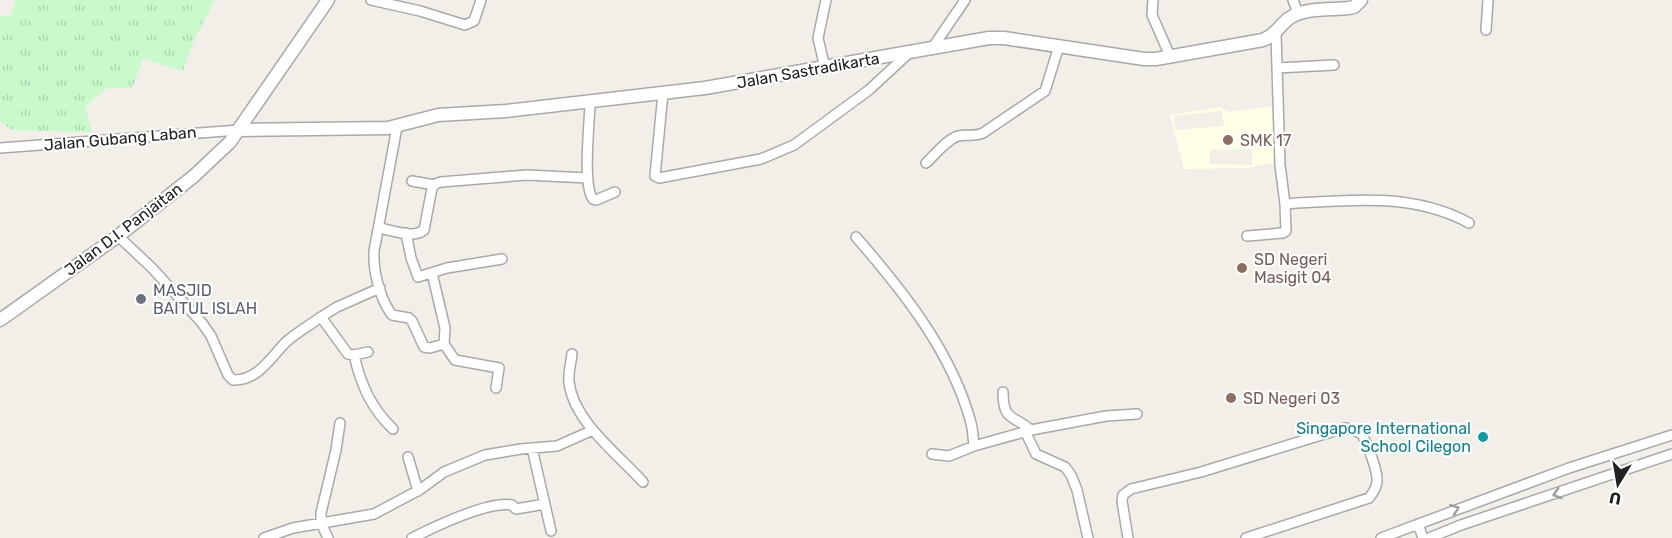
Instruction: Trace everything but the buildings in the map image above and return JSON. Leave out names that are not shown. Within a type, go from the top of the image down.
[{"type":"street","name":"Jalan D.I. Panjaitan","points":[[0,320],[118,236],[194,176],[230,141],[328,0]]},
{"type":"street","points":[[371,0],[420,11],[465,25],[474,21],[481,0]]},
{"type":"street","points":[[825,68],[818,39],[826,0]]},
{"type":"street","points":[[933,47],[965,0]]},
{"type":"street","points":[[1152,0],[1152,15],[1170,56]]},
{"type":"street","points":[[1293,0],[1298,13],[1349,9],[1361,0]]},
{"type":"street","points":[[1486,30],[1488,0]]},
{"type":"street","name":"Jalan Sastradikarta","points":[[239,130],[397,127],[438,115],[506,111],[705,88],[933,47],[1004,38],[1144,59],[1263,40],[1276,34],[1287,20],[1298,13]]},
{"type":"street","points":[[1247,236],[1286,231],[1280,165],[1276,34]]},
{"type":"street","points":[[926,163],[950,140],[957,136],[977,136],[983,133],[1045,91],[1059,46]]},
{"type":"street","points":[[663,93],[655,176],[659,178],[761,159],[794,145],[869,90],[910,52]]},
{"type":"street","points":[[1277,68],[1334,65]]},
{"type":"street","points":[[590,101],[589,194],[592,200],[596,200],[615,192]]},
{"type":"street","points":[[397,127],[373,264],[380,288],[392,315],[412,321],[424,347],[430,348],[444,344]]},
{"type":"street","name":"Jalan Gubang Laban","points":[[0,148],[239,130]]},
{"type":"street","points":[[412,182],[434,185],[447,180],[527,175],[588,178]]},
{"type":"street","points":[[379,228],[419,234],[424,230],[434,185]]},
{"type":"street","points":[[1285,204],[1376,199],[1444,210],[1469,223]]},
{"type":"street","points":[[406,233],[416,276],[447,268],[502,260]]},
{"type":"street","points":[[118,236],[152,268],[202,323],[233,380],[256,373],[265,367],[287,341],[321,317],[337,307],[380,288]]},
{"type":"street","points":[[856,237],[920,317],[939,347],[971,423],[974,446]]},
{"type":"street","points":[[432,273],[445,328],[444,344],[455,360],[499,368],[496,388]]},
{"type":"street","points":[[321,317],[351,356],[368,352]]},
{"type":"street","points":[[572,354],[569,378],[577,406],[593,430],[644,482]]},
{"type":"street","points":[[354,356],[373,407],[393,429]]},
{"type":"street","points":[[1003,392],[1004,407],[1011,418],[1028,431],[1036,454],[1065,467],[1071,475],[1077,490],[1088,538]]},
{"type":"street","points":[[932,454],[949,456],[974,446],[1028,431],[1106,416],[1137,414]]},
{"type":"street","points":[[328,538],[321,523],[321,513],[336,450],[339,423]]},
{"type":"street","points":[[1128,538],[1122,501],[1123,495],[1131,489],[1201,472],[1344,428],[1353,429],[1363,436],[1376,472],[1377,482],[1369,498],[1257,537],[1246,538]]},
{"type":"street","points":[[264,538],[292,528],[374,514],[418,491],[444,472],[485,455],[557,446],[593,430]]},
{"type":"street","points":[[1381,538],[1569,468],[1672,435]]},
{"type":"street","points":[[532,448],[551,531]]},
{"type":"street","points":[[1626,449],[1634,467]]},
{"type":"street","points":[[1431,518],[1436,537],[1461,525],[1672,454]]},
{"type":"street","points":[[408,457],[418,491]]},
{"type":"street","points":[[412,538],[452,519],[502,505],[512,505],[520,509],[545,504]]},
{"type":"street","points":[[1418,524],[1422,538]]},
{"type":"shaded area","name":"SMK 17","points":[[1281,105],[1279,162],[1246,168],[1184,169],[1170,115],[1220,107],[1228,112]],"holes":[[[1222,111],[1224,126],[1175,130],[1174,116]],[[1252,149],[1252,165],[1210,164],[1210,150]]]},
{"type":"green space","points":[[16,0],[215,0],[194,40],[183,71],[143,59],[132,88],[107,88],[85,107],[92,132],[12,130],[0,121],[0,16],[10,16]]},
{"type":"place","name":"SMK 17","points":[[1228,140]]},
{"type":"place","name":"SD Negeri Masigit 04","points":[[1242,268]]},
{"type":"place","name":"MASJID BAITUL ISLAH","points":[[141,299]]},
{"type":"place","name":"SD Negeri 03","points":[[1231,398]]},
{"type":"place","name":"Singapore International School Cilegon","points":[[1483,437]]}]
